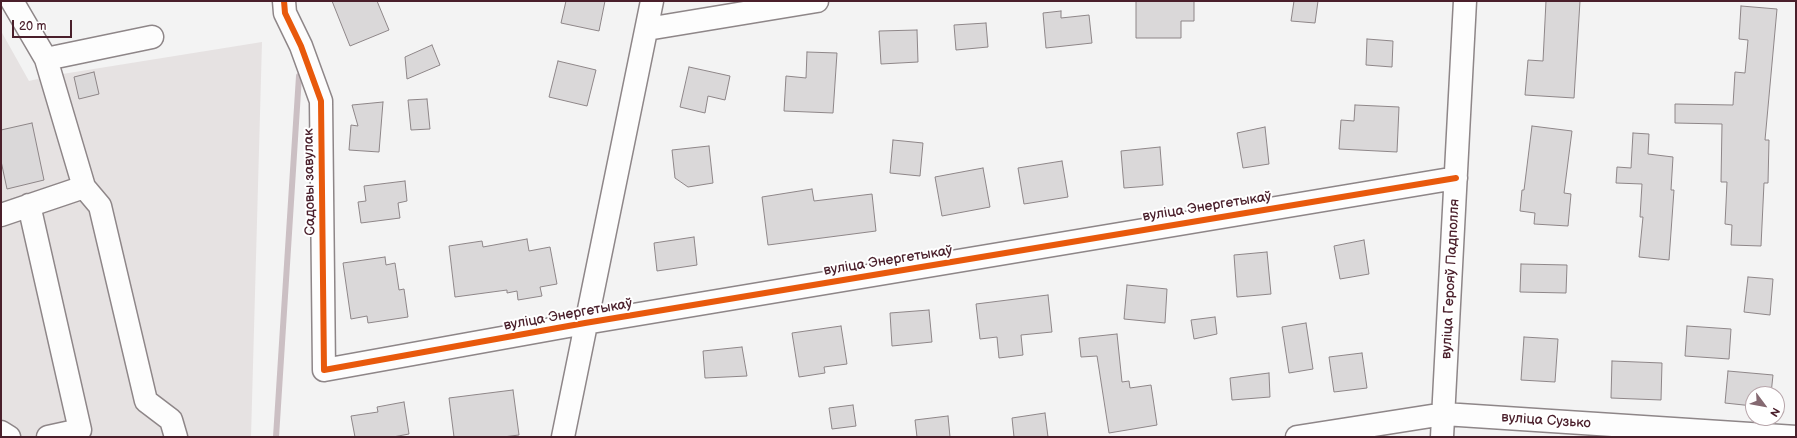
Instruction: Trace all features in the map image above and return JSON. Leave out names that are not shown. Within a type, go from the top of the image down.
[{"type":"street","points":[[12,1],[46,58],[84,187],[100,206],[146,401],[171,420],[176,437]]},
{"type":"street","name":"Садовы завулак","points":[[284,1],[284,13],[301,46],[321,101],[324,370]]},
{"type":"street","points":[[563,437],[585,323],[652,1]]},
{"type":"street","points":[[646,29],[817,1]]},
{"type":"street","name":"вуліца Герояў Падполля","points":[[1442,437],[1465,1]]},
{"type":"street","points":[[46,58],[152,37]]},
{"type":"street","name":"вуліца Энергетыкаў","points":[[324,370],[585,323],[1456,178]]},
{"type":"street","points":[[1,215],[84,187]]},
{"type":"street","points":[[29,206],[80,430],[49,437]]},
{"type":"street","name":"вуліца Сузько","points":[[1297,437],[1444,414],[1796,437]]},
{"type":"street","points":[[1,432],[9,437]]},
{"type":"shaded area","points":[[1,31],[29,81],[50,76],[262,42],[251,437],[1,437]]},
{"type":"building","points":[[332,1],[377,1],[389,30],[350,46]]},
{"type":"building","points":[[566,1],[605,1],[599,31],[561,23]]},
{"type":"building","points":[[1136,1],[1194,1],[1194,21],[1181,21],[1181,38],[1136,38]]},
{"type":"building","points":[[1294,1],[1318,1],[1315,23],[1291,21]]},
{"type":"building","points":[[1546,1],[1580,1],[1574,98],[1525,95],[1528,60],[1543,61]]},
{"type":"building","points":[[1741,6],[1777,9],[1765,140],[1769,140],[1768,183],[1764,183],[1761,246],[1731,245],[1732,225],[1725,224],[1727,182],[1721,182],[1722,124],[1675,123],[1675,104],[1733,105],[1735,72],[1745,73],[1748,40],[1739,39]]},
{"type":"building","points":[[1061,11],[1061,18],[1089,15],[1092,43],[1046,48],[1043,13]]},
{"type":"building","points":[[986,23],[988,47],[956,50],[954,25]]},
{"type":"building","points":[[917,30],[918,62],[881,64],[879,31]]},
{"type":"building","points":[[1367,39],[1393,41],[1392,67],[1366,65]]},
{"type":"building","points":[[432,45],[440,65],[407,79],[405,57]]},
{"type":"building","points":[[807,52],[837,53],[833,113],[784,111],[786,76],[806,78]]},
{"type":"building","points":[[558,61],[596,70],[587,106],[549,97]]},
{"type":"building","points":[[689,67],[730,76],[725,100],[708,96],[705,113],[680,107]]},
{"type":"building","points":[[94,72],[99,94],[79,99],[74,77]]},
{"type":"building","points":[[427,99],[430,129],[411,130],[408,100]]},
{"type":"building","points":[[383,102],[379,152],[349,150],[351,125],[358,126],[352,105]]},
{"type":"building","points":[[1355,105],[1399,107],[1397,152],[1339,149],[1341,120],[1354,121]]},
{"type":"building","points":[[32,123],[44,180],[7,189],[1,161],[1,130]]},
{"type":"building","points":[[1532,126],[1572,131],[1564,193],[1571,194],[1568,226],[1534,224],[1535,213],[1520,211]]},
{"type":"building","points":[[1265,127],[1269,164],[1243,168],[1237,133]]},
{"type":"building","points":[[1633,133],[1649,134],[1648,154],[1673,157],[1671,190],[1674,190],[1669,260],[1639,257],[1643,217],[1640,217],[1642,184],[1616,183],[1617,167],[1631,168]]},
{"type":"building","points":[[893,140],[923,143],[920,176],[890,173]]},
{"type":"building","points":[[709,146],[713,183],[688,187],[675,178],[672,150]]},
{"type":"building","points":[[1160,147],[1163,185],[1124,188],[1121,151]]},
{"type":"building","points":[[1062,161],[1068,197],[1024,204],[1018,168]]},
{"type":"building","points":[[983,168],[990,207],[942,216],[935,177]]},
{"type":"building","points":[[405,181],[407,201],[398,203],[400,218],[361,223],[358,202],[366,201],[364,186]]},
{"type":"building","points":[[812,189],[814,201],[872,194],[876,231],[768,245],[762,197]]},
{"type":"building","points":[[694,237],[697,265],[657,271],[654,243]]},
{"type":"building","points":[[527,239],[529,251],[550,247],[557,284],[540,287],[542,296],[518,300],[517,291],[507,293],[507,290],[455,297],[449,246],[482,241],[483,247]]},
{"type":"building","points":[[1364,240],[1369,274],[1340,279],[1334,246]]},
{"type":"building","points":[[1267,252],[1271,294],[1237,297],[1234,255]]},
{"type":"building","points":[[385,257],[386,265],[395,263],[399,290],[404,289],[408,317],[368,323],[367,316],[351,319],[343,263]]},
{"type":"building","points":[[1521,264],[1567,265],[1566,293],[1520,292]]},
{"type":"building","points":[[1748,277],[1773,279],[1770,315],[1744,312]]},
{"type":"building","points":[[1127,285],[1167,289],[1165,323],[1124,319]]},
{"type":"building","points":[[1048,295],[1052,332],[1021,335],[1023,355],[999,358],[997,337],[980,339],[976,304]]},
{"type":"building","points":[[929,310],[932,342],[892,346],[890,313]]},
{"type":"building","points":[[1215,317],[1217,334],[1194,339],[1191,320]]},
{"type":"building","points":[[1306,323],[1313,369],[1289,373],[1282,327]]},
{"type":"building","points":[[841,326],[847,364],[824,367],[825,373],[799,377],[792,333]]},
{"type":"building","points":[[1687,326],[1731,329],[1729,359],[1685,356]]},
{"type":"building","points":[[1117,334],[1122,382],[1129,381],[1130,388],[1151,385],[1157,425],[1109,433],[1097,356],[1081,357],[1079,338]]},
{"type":"building","points":[[1524,337],[1558,339],[1555,382],[1521,380]]},
{"type":"building","points":[[742,347],[747,376],[705,378],[703,351]]},
{"type":"building","points":[[1362,353],[1367,388],[1334,392],[1329,357]]},
{"type":"building","points":[[1612,361],[1662,363],[1661,400],[1611,398]]},
{"type":"building","points":[[1728,371],[1773,375],[1772,386],[1745,386],[1745,405],[1725,403]]},
{"type":"building","points":[[1269,373],[1270,397],[1232,400],[1230,378]]},
{"type":"building","points":[[513,390],[519,435],[503,437],[454,437],[449,398]]},
{"type":"building","points":[[404,402],[409,434],[393,437],[355,437],[351,416],[378,412],[377,407]]},
{"type":"building","points":[[853,405],[856,426],[832,429],[829,408]]},
{"type":"building","points":[[1045,413],[1048,437],[1014,437],[1012,418]]},
{"type":"building","points":[[948,416],[950,437],[917,437],[915,420]]},
{"type":"waterway","points":[[276,437],[299,76]]},
{"type":"cycle path","points":[[284,1],[285,13],[301,46],[321,101],[324,370],[585,323],[1456,178]]}]
